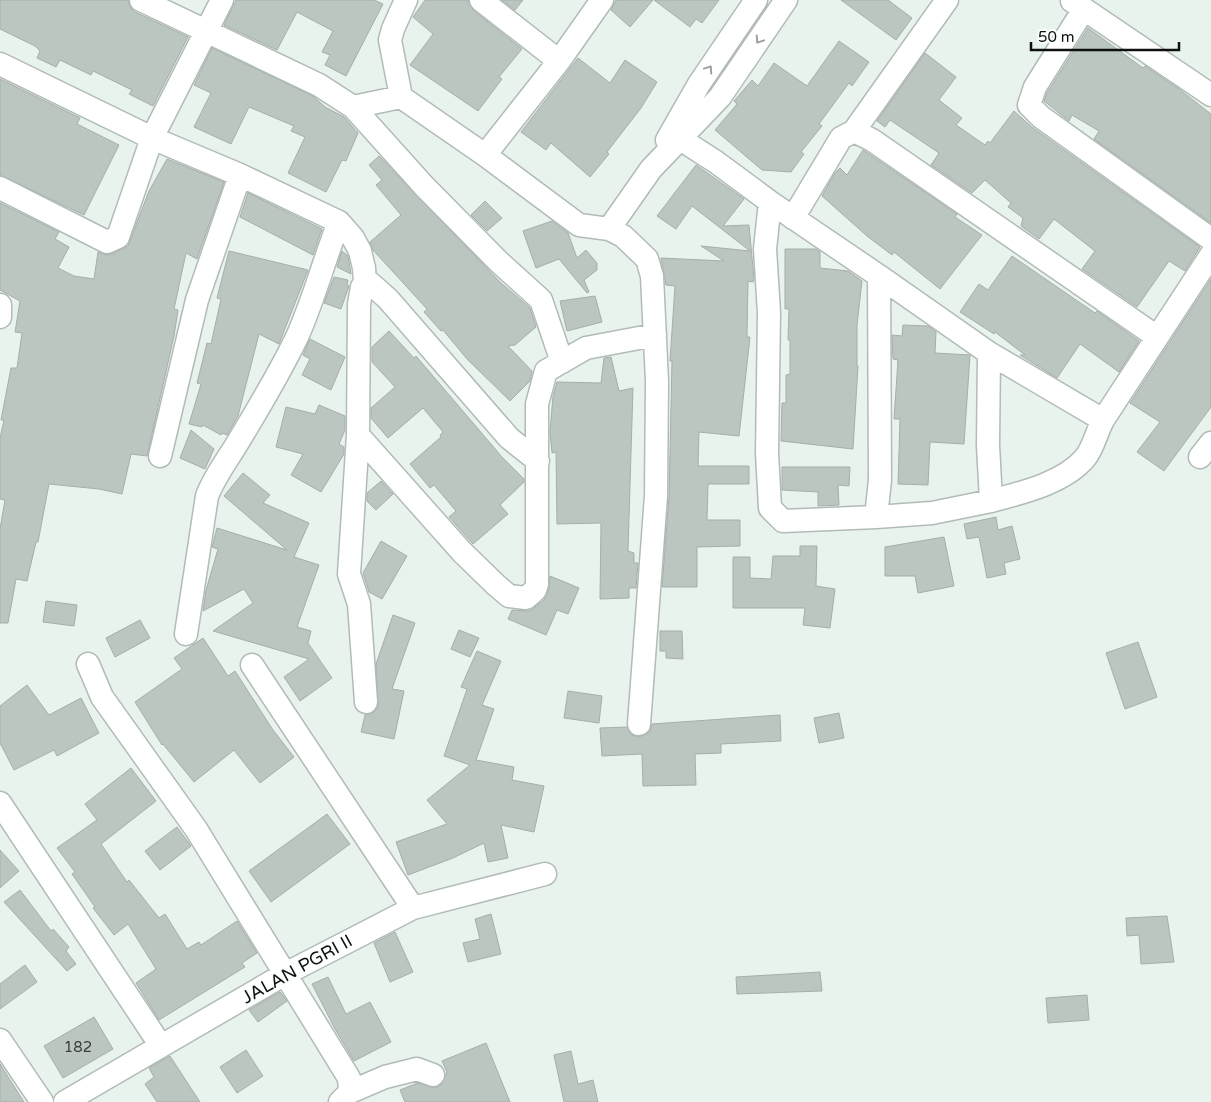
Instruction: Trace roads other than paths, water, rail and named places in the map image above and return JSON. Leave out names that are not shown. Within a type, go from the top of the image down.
[{"type":"street","points":[[141,0],[319,85],[353,107],[458,220],[499,262],[541,300],[562,362]]},
{"type":"street","points":[[0,188],[108,242],[114,241],[118,237],[152,138],[222,0]]},
{"type":"street","points":[[406,0],[390,40],[402,97],[485,155],[579,225],[609,229],[622,236],[647,259],[652,276],[657,381],[654,531],[639,724]]},
{"type":"street","points":[[481,0],[559,61]]},
{"type":"street","points":[[485,155],[559,61],[602,0]]},
{"type":"street","points":[[609,229],[675,136],[699,84],[756,0]]},
{"type":"street","points":[[675,136],[720,97],[786,0]]},
{"type":"street","points":[[793,218],[841,138],[854,131],[947,0]]},
{"type":"street","points":[[1211,95],[1078,4],[1036,87],[1029,105],[1040,117],[1211,239]]},
{"type":"street","points":[[0,64],[152,138],[240,175],[338,222],[353,238],[360,251],[365,284],[362,287],[359,304],[358,435],[349,574],[359,604],[366,702]]},
{"type":"street","points":[[353,107],[402,97]]},
{"type":"street","points":[[854,131],[872,140],[1157,338]]},
{"type":"street","points":[[675,136],[716,162],[770,202],[989,353],[1103,420]]},
{"type":"street","points":[[160,456],[197,300],[240,175]]},
{"type":"street","points":[[770,202],[765,249],[769,313],[767,454],[770,508],[783,521],[932,513],[991,501],[1031,490],[1061,476],[1085,458],[1103,420],[1211,255]]},
{"type":"street","points":[[186,634],[207,496],[216,475],[240,438],[296,337],[319,282],[338,222]]},
{"type":"street","points":[[876,517],[880,480],[879,276]]},
{"type":"street","points":[[365,284],[370,283],[388,299],[509,438],[538,461]]},
{"type":"street","points":[[0,305],[0,317]]},
{"type":"street","points":[[358,435],[462,552],[509,596],[526,598],[535,590],[537,584],[537,404],[546,371],[586,348],[655,335]]},
{"type":"street","points":[[989,353],[988,445],[991,501]]},
{"type":"street","points":[[88,664],[102,697],[196,829],[349,1078],[345,1097]]},
{"type":"street","points":[[252,665],[413,908]]},
{"type":"street","points":[[0,803],[161,1046]]},
{"type":"street","name":"JALAN PGRI II","points":[[66,1102],[285,974],[413,908],[545,874]]},
{"type":"street","points":[[0,1040],[42,1102]]},
{"type":"street","points":[[345,1097],[385,1077],[417,1069],[433,1075]]}]
